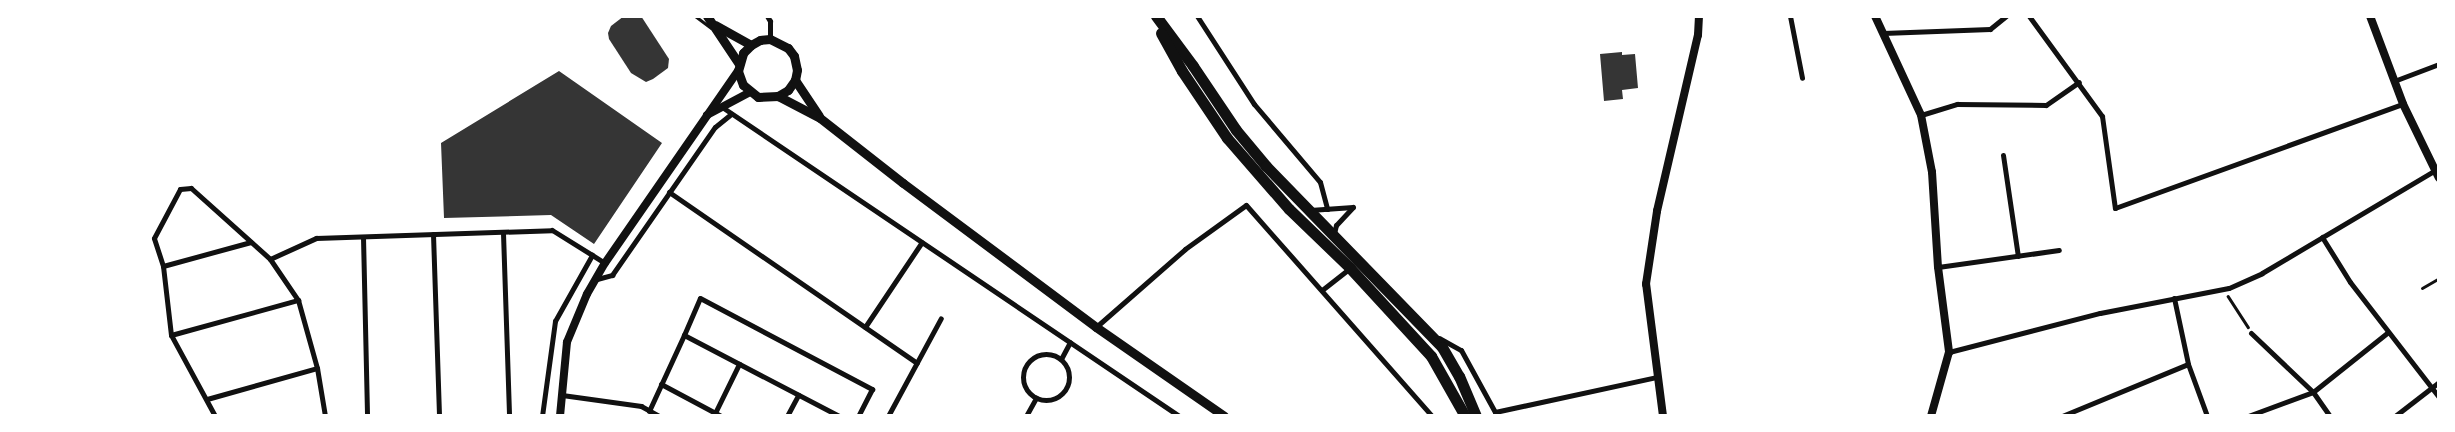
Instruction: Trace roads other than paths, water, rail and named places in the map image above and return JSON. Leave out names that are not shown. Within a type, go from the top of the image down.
[{"type":"highway","points":[[1154,16],[1193,66],[1236,130],[1266,166],[1442,347],[1459,376],[1476,416]]},
{"type":"highway","points":[[1154,16],[1182,71],[1227,138],[1289,209],[1350,268],[1431,356],[1465,416]]},
{"type":"main road","points":[[710,20],[739,68],[743,85],[750,92],[768,98],[778,96],[788,90],[795,80],[797,70],[794,56],[788,48],[770,40],[760,40],[751,45],[743,53],[739,68]]},
{"type":"main road","points":[[710,20],[751,45]]},
{"type":"main road","points":[[795,80],[820,118]]},
{"type":"main road","points":[[778,96],[820,118],[1096,328],[1224,416]]},
{"type":"street","points":[[767,16],[770,21],[770,40]]},
{"type":"street","points":[[1198,16],[1224,61],[1254,104],[1320,182],[1326,209]]},
{"type":"street","points":[[1663,416],[1646,284],[1658,211],[1698,35],[1699,16]]},
{"type":"street","points":[[1790,16],[1802,78]]},
{"type":"street","points":[[1875,16],[1921,115],[1932,172],[1938,267],[1949,352],[1930,416]]},
{"type":"street","points":[[1882,33],[1990,29],[2006,16]]},
{"type":"street","points":[[2029,16],[2102,116],[2115,208],[2403,104]]},
{"type":"street","points":[[1949,352],[2100,313],[2224,289],[2262,273],[2322,237],[2437,175],[2403,104],[2370,16]]},
{"type":"street","points":[[2394,81],[2439,64]]},
{"type":"street","points":[[560,416],[567,342],[587,294],[605,263],[739,68]]},
{"type":"street","points":[[1921,115],[1957,104],[2046,104],[2079,82]]},
{"type":"street","points":[[706,116],[750,92]]},
{"type":"street","points":[[722,108],[1179,416]]},
{"type":"street","points":[[596,279],[612,275],[715,126],[731,114]]},
{"type":"street","points":[[2003,155],[2018,256]]},
{"type":"street","points":[[215,416],[171,335],[163,266],[154,238],[180,189],[191,188],[270,259],[298,300],[318,368],[325,416]]},
{"type":"street","points":[[669,192],[916,363]]},
{"type":"street","points":[[1096,328],[1185,249],[1246,205],[1432,416]]},
{"type":"street","points":[[1310,210],[1353,207],[1336,225],[1334,235]]},
{"type":"street","points":[[270,259],[316,238],[552,230],[605,263]]},
{"type":"street","points":[[503,233],[509,416]]},
{"type":"street","points":[[433,234],[439,416]]},
{"type":"street","points":[[363,237],[367,416]]},
{"type":"street","points":[[2322,237],[2350,282],[2387,333],[2439,398]]},
{"type":"street","points":[[163,266],[251,242]]},
{"type":"street","points":[[865,327],[922,242]]},
{"type":"street","points":[[1938,267],[2059,250]]},
{"type":"street","points":[[542,416],[555,321],[592,255]]},
{"type":"street","points":[[1322,290],[1350,268]]},
{"type":"street","points":[[649,411],[700,298],[872,388],[858,416]]},
{"type":"street","points":[[2174,298],[2188,364],[2207,416]]},
{"type":"street","points":[[171,335],[298,300]]},
{"type":"street","points":[[888,416],[941,318]]},
{"type":"street","points":[[1407,329],[1430,334],[1461,350],[1495,414],[1658,377]]},
{"type":"street","points":[[2251,333],[2313,392],[2330,416]]},
{"type":"street","points":[[2248,416],[2313,392],[2387,333]]},
{"type":"street","points":[[684,335],[839,416]]},
{"type":"street","points":[[1061,359],[1070,342]]},
{"type":"street","points":[[1046,354],[1061,359],[1069,372],[1068,386],[1064,393],[1051,400],[1036,398],[1030,394],[1023,380],[1026,364],[1032,359],[1046,354]]},
{"type":"street","points":[[661,384],[717,415],[739,364]]},
{"type":"street","points":[[2062,416],[2188,364]]},
{"type":"street","points":[[207,399],[318,368]]},
{"type":"street","points":[[2394,416],[2439,382]]},
{"type":"street","points":[[562,395],[641,406],[659,416]]},
{"type":"street","points":[[787,416],[798,395]]},
{"type":"street","points":[[1026,416],[1036,398]]},
{"type":"lane","points":[[695,16],[719,33]]},
{"type":"lane","points":[[2422,288],[2439,278]]}]
